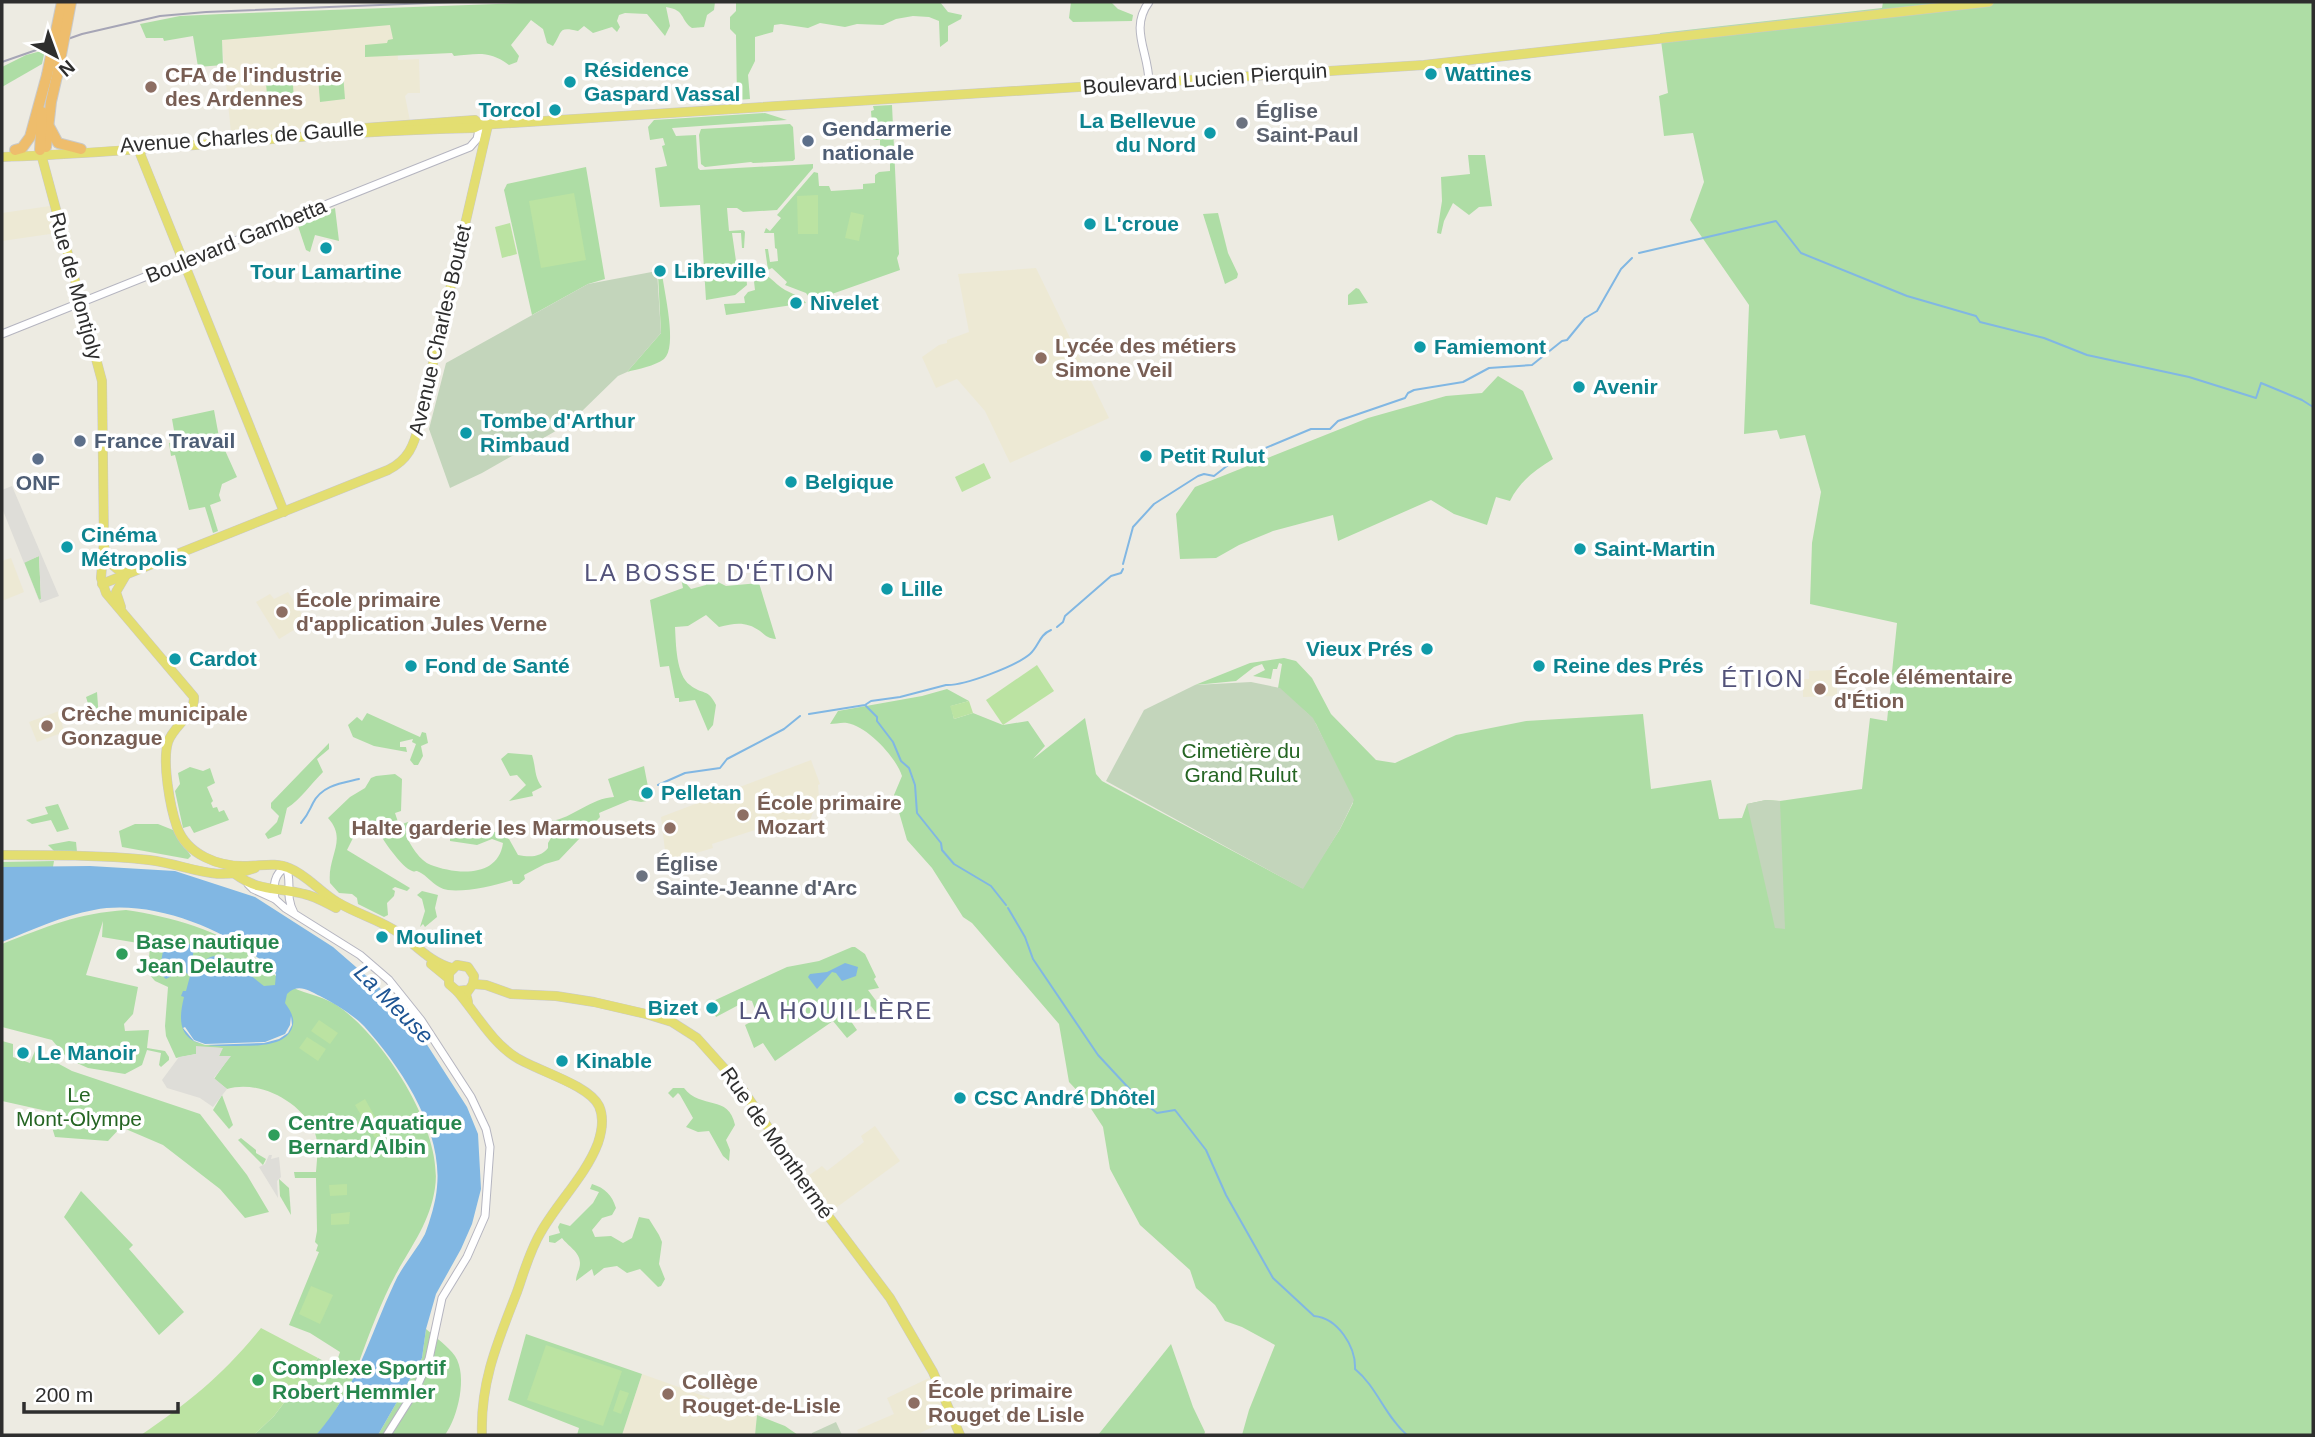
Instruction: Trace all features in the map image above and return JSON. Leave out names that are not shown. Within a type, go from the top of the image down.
[{"type":"highway","points":[[42,152],[49,125],[52,75],[62,2]]},
{"type":"highway","points":[[42,152],[40,128],[71,2]]},
{"type":"highway","points":[[15,150],[22,148],[29,140],[52,75]]},
{"type":"highway","points":[[49,125],[58,144],[81,149]]},
{"type":"main road","name":"Boulevard Lucien Pierquin","points":[[894,99],[1424,65],[1989,2]]},
{"type":"main road","name":"Avenue Charles de Gaulle","points":[[2,151],[42,152],[137,147],[409,128],[475,120],[484,125],[894,99]]},
{"type":"main road","name":"Avenue Charles Boutet","points":[[102,584],[399,465],[412,448],[477,167],[484,125]]},
{"type":"main road","name":"Avenue Charles de Gaulle","points":[[2,157],[81,149],[137,147]]},
{"type":"main road","points":[[137,147],[284,512]]},
{"type":"main road","name":"Rue de Montjoly","points":[[42,152],[102,381],[102,584]]},
{"type":"main road","points":[[104,541],[106,554],[114,566],[129,573]]},
{"type":"main road","points":[[129,573],[119,584],[117,598],[132,622]]},
{"type":"main road","points":[[102,584],[113,603],[194,697],[193,706],[169,740],[166,754],[176,825],[184,839],[198,853],[226,865],[247,883],[274,895],[288,892],[312,896],[386,931],[447,978],[450,987],[468,985],[466,999],[476,1015],[500,1044],[515,1057],[592,1097],[600,1109],[602,1122],[598,1143],[590,1160],[536,1242],[500,1335],[482,1395],[482,1435]]},
{"type":"main road","points":[[2,855],[66,855],[151,861],[222,875],[236,875],[267,865]]},
{"type":"main road","points":[[226,865],[286,867],[302,875],[339,904],[389,927],[434,961],[452,968],[447,978]]},
{"type":"main road","points":[[191,869],[212,877],[247,883]]},
{"type":"main road","name":"Rue de Monthermé","points":[[452,968],[462,965],[468,967],[468,985],[492,987],[511,993],[556,996],[646,1014],[672,1022],[697,1038],[741,1087],[820,1205],[890,1298],[933,1373],[960,1435]]},
{"type":"street","points":[[1149,2],[1138,24],[1148,66],[1149,83]]},
{"type":"street","points":[[477,167],[476,151],[470,147],[484,125]]},
{"type":"street","name":"Boulevard Gambetta","points":[[2,334],[470,147]]},
{"type":"street","points":[[293,913],[288,902],[286,867],[276,876],[274,895],[293,913],[360,955],[389,980],[421,1020],[471,1097],[486,1129],[490,1147],[485,1216],[467,1257],[442,1298],[429,1359],[416,1389],[387,1435]]},
{"type":"shaded area","points":[[396,18],[398,60],[419,59],[420,93],[408,93],[405,96],[410,121],[231,133],[220,22]]},
{"type":"shaded area","points":[[50,206],[57,233],[2,241],[2,213]]},
{"type":"shaded area","name":"Lycée des métiers Simone Veil","points":[[1036,268],[1109,418],[1010,463],[985,411],[957,379],[936,388],[922,357],[939,345],[947,343],[947,340],[969,332],[958,274]]},
{"type":"shaded area","points":[[12,486],[59,596],[40,603],[24,563],[2,508],[2,490]],"holes":[[[39,556],[41,599],[39,600],[24,563]]]},
{"type":"shaded area","points":[[11,558],[24,592],[2,601],[2,561]]},
{"type":"shaded area","name":"École primaire d'application Jules Verne","points":[[288,592],[307,622],[279,639],[256,602],[270,594],[274,599]]},
{"type":"shaded area","name":"École élémentaire d'Étion","points":[[1832,670],[1837,682],[1837,696],[1803,697],[1803,679],[1809,679],[1809,671]]},
{"type":"shaded area","name":"Crèche municipale Gonzague","points":[[59,711],[64,732],[37,742],[29,722]]},
{"type":"shaded area","name":"École primaire Mozart","points":[[811,760],[820,784],[819,797],[810,820],[776,830],[773,824],[712,844],[713,848],[676,859],[675,863],[667,867],[661,817]]},
{"type":"shaded area","points":[[196,1046],[223,1048],[219,1056],[231,1056],[214,1078],[227,1089],[213,1107],[200,1098],[167,1088],[162,1080],[179,1057],[196,1054]]},
{"type":"shaded area","points":[[875,1126],[900,1161],[833,1210],[808,1176],[822,1166],[827,1171],[864,1142],[861,1136]]},
{"type":"shaded area","points":[[269,1155],[272,1155],[271,1159],[279,1157],[281,1177],[277,1181],[278,1198],[259,1167],[265,1164]]},
{"type":"shaded area","name":"Collège Rouget-de-Lisle","points":[[642,1374],[757,1415],[755,1435],[622,1435]]},
{"type":"shaded area","name":"École primaire Rouget de Lisle","points":[[929,1378],[947,1420],[916,1435],[859,1435],[857,1430],[894,1414],[887,1398]]},
{"type":"green space","points":[[550,2],[715,2],[714,10],[707,15],[704,27],[692,28],[677,10],[666,7],[670,26],[665,36],[647,14],[625,13],[619,15],[617,21],[620,27],[617,32],[612,27],[593,33],[584,26],[578,31],[567,29],[563,30],[553,46],[547,43],[543,29],[531,20],[511,45],[519,56],[517,62],[509,65],[483,54],[365,57],[365,45],[387,43],[393,39],[390,25],[222,40],[223,65],[198,67],[193,36],[164,41],[163,38],[146,38],[140,24],[180,16]]},
{"type":"green space","points":[[736,2],[940,2],[948,12],[962,15],[961,19],[948,26],[948,41],[940,47],[939,21],[929,17],[913,16],[883,25],[857,24],[845,27],[820,23],[808,28],[774,25],[773,32],[755,37],[755,61],[748,75],[750,99],[737,100],[736,35],[730,29],[730,17],[736,11]]},
{"type":"green space","points":[[1071,2],[1111,2],[1118,9],[1133,15],[1132,21],[1073,22],[1069,18]]},
{"type":"green space","points":[[1883,2],[2313,2],[2313,1435],[1242,1435],[1275,1345],[1225,1321],[1215,1305],[1196,1288],[1190,1270],[1140,1225],[1110,1169],[1103,1127],[1084,1098],[1069,1082],[1059,1024],[972,923],[963,917],[932,868],[907,840],[894,795],[902,776],[894,760],[872,736],[855,725],[830,724],[838,711],[947,689],[969,701],[951,706],[954,719],[973,713],[1003,725],[1028,721],[1045,746],[1033,759],[1085,718],[1096,774],[1102,781],[1302,888],[1340,829],[1353,803],[1316,724],[1278,688],[1282,664],[1279,663],[1277,669],[1273,669],[1271,679],[1253,676],[1265,670],[1262,664],[1236,681],[1195,685],[1250,663],[1284,658],[1296,661],[1312,678],[1331,714],[1376,760],[1395,763],[1456,735],[1526,721],[1643,714],[1651,789],[1711,780],[1719,819],[1742,818],[1747,804],[1766,800],[1780,801],[1862,789],[1870,718],[1887,721],[1897,623],[1810,604],[1812,543],[1821,492],[1805,435],[1780,439],[1777,430],[1744,434],[1749,305],[1690,220],[1704,182],[1693,133],[1664,136],[1659,96],[1668,93],[1660,33],[1882,8]]},
{"type":"green space","points":[[45,50],[42,64],[2,87],[2,67],[26,55]]},
{"type":"green space","points":[[343,74],[345,99],[320,102],[318,77]]},
{"type":"green space","points":[[290,80],[293,84],[294,104],[268,107],[266,83]]},
{"type":"green space","points":[[892,105],[899,254],[897,258],[900,270],[812,301],[806,293],[785,285],[787,282],[772,268],[768,270],[765,249],[768,249],[770,262],[778,261],[774,233],[764,233],[766,228],[770,231],[781,218],[777,215],[814,172],[818,173],[819,186],[829,186],[831,191],[863,189],[863,184],[875,183],[875,175],[879,172],[890,171],[890,158],[883,159],[880,156],[880,140],[873,140],[871,111],[874,110],[873,106]]},
{"type":"green space","points":[[765,113],[787,120],[672,128],[676,136],[696,135],[700,170],[813,164],[813,168],[777,210],[743,212],[737,208],[727,208],[729,231],[745,232],[744,248],[741,233],[732,233],[736,261],[745,261],[747,285],[735,295],[706,300],[700,205],[660,207],[655,168],[667,166],[662,146],[665,145],[663,138],[650,140],[648,127],[654,120]]},
{"type":"green space","points":[[790,124],[793,127],[793,161],[705,167],[701,164],[701,129]]},
{"type":"green space","points":[[1468,155],[1485,155],[1492,206],[1479,207],[1469,215],[1453,203],[1441,234],[1437,233],[1442,201],[1441,177],[1470,174]]},
{"type":"green space","points":[[586,167],[605,279],[588,284],[532,315],[504,190],[507,184]]},
{"type":"green space","points":[[574,193],[586,260],[541,268],[529,201]]},
{"type":"green space","points":[[818,195],[818,234],[798,234],[797,196]]},
{"type":"green space","points":[[335,208],[339,241],[315,235],[310,252],[306,250],[297,223]]},
{"type":"green space","points":[[851,212],[864,215],[859,241],[845,238]]},
{"type":"green space","points":[[1218,213],[1228,253],[1238,274],[1237,278],[1225,284],[1203,214]]},
{"type":"green space","points":[[510,223],[517,254],[502,258],[495,227]]},
{"type":"green space","points":[[753,270],[765,274],[806,303],[726,315],[724,304],[745,303],[744,297],[755,290],[753,273],[750,273]]},
{"type":"green space","points":[[657,271],[661,333],[627,372],[618,376],[579,414],[554,432],[450,488],[429,429],[446,363],[588,284]]},
{"type":"green space","points":[[662,273],[670,332],[668,353],[656,364],[627,372],[661,333],[658,274]]},
{"type":"green space","points":[[1356,288],[1368,303],[1348,305],[1348,295]]},
{"type":"green space","points":[[1498,376],[1523,391],[1553,459],[1528,477],[1510,501],[1496,497],[1487,525],[1454,514],[1431,500],[1338,541],[1333,515],[1273,531],[1216,558],[1180,559],[1176,514],[1195,487],[1368,418],[1446,396],[1482,393]]},
{"type":"green space","points":[[214,410],[219,437],[237,477],[222,484],[219,495],[221,501],[210,505],[218,531],[213,533],[205,507],[189,510],[175,455],[171,456],[169,443],[176,442],[172,419]]},
{"type":"green space","points":[[984,463],[991,478],[962,492],[955,477]]},
{"type":"green space","points":[[39,556],[41,599],[39,600],[24,562]]},
{"type":"green space","points":[[706,576],[726,586],[759,583],[776,639],[745,624],[719,627],[706,615],[688,626],[675,627],[678,659],[685,680],[710,696],[716,705],[713,725],[708,731],[695,700],[679,702],[679,698],[675,698],[669,666],[660,667],[650,600],[683,588],[681,578],[691,589],[706,585]]},
{"type":"green space","points":[[1037,665],[1054,691],[1003,725],[986,700]]},
{"type":"green space","name":"Cimetière du Grand Rulut","points":[[1251,682],[1280,688],[1313,718],[1354,800],[1340,829],[1303,889],[1106,781],[1144,710],[1195,685]]},
{"type":"green space","points":[[97,692],[99,719],[93,720],[86,697]]},
{"type":"green space","points":[[969,701],[973,713],[954,719],[950,706]]},
{"type":"green space","points":[[367,713],[420,737],[422,732],[426,733],[428,743],[421,746],[423,756],[418,765],[414,765],[410,760],[416,744],[412,742],[413,739],[400,742],[400,747],[406,747],[407,752],[374,746],[353,737],[348,725],[357,717],[362,721]]},
{"type":"green space","points":[[329,743],[329,749],[317,759],[323,772],[287,808],[281,834],[268,839],[265,834],[277,822],[279,816],[271,808],[271,803]]},
{"type":"green space","points":[[508,753],[532,755],[536,776],[542,787],[532,792],[533,796],[509,801],[526,785],[517,775],[510,776],[501,759]]},
{"type":"green space","points":[[644,766],[649,792],[646,792],[649,794],[647,801],[630,800],[599,813],[600,817],[559,860],[524,875],[525,879],[519,884],[513,884],[512,880],[471,889],[448,890],[440,887],[401,862],[384,841],[375,823],[360,824],[347,850],[410,888],[407,891],[395,887],[392,889],[395,891],[394,896],[387,903],[388,915],[384,917],[358,904],[357,898],[352,894],[339,893],[330,883],[337,841],[334,826],[328,818],[376,776],[395,774],[402,779],[401,811],[395,813],[399,825],[408,822],[406,835],[419,856],[427,863],[441,868],[474,871],[493,863],[503,843],[492,839],[477,845],[450,841],[450,838],[480,837],[498,831],[509,839],[518,855],[538,855],[548,848],[554,833],[551,821],[614,797],[608,779]]},
{"type":"green space","points":[[190,767],[203,771],[210,768],[215,783],[207,787],[213,801],[211,803],[219,812],[224,810],[229,820],[194,833],[190,826],[183,828],[175,791],[180,784],[178,773]]},
{"type":"green space","points":[[1766,800],[1780,801],[1785,929],[1775,928],[1747,804]]},
{"type":"green space","points":[[58,804],[69,829],[57,832],[51,820],[32,824],[26,820],[48,814],[45,807]]},
{"type":"green space","points":[[135,824],[158,824],[173,830],[191,856],[188,859],[122,847],[119,831]]},
{"type":"green space","points":[[76,842],[77,852],[54,851],[48,845]]},
{"type":"green space","points":[[54,861],[53,867],[2,867],[2,862]]},
{"type":"green space","points":[[422,891],[438,895],[435,908],[437,917],[425,927],[423,924],[420,927],[425,911],[422,899],[417,895]]},
{"type":"green space","points":[[126,910],[178,921],[212,933],[244,950],[286,984],[335,1004],[372,1037],[390,1060],[420,1112],[430,1139],[435,1165],[435,1188],[429,1212],[385,1295],[359,1368],[330,1420],[316,1435],[254,1435],[274,1416],[318,1358],[335,1367],[340,1352],[310,1333],[289,1325],[319,1252],[316,1251],[318,1245],[315,1242],[316,1178],[295,1178],[294,1172],[316,1172],[317,1142],[309,1122],[290,1103],[265,1090],[252,1087],[227,1089],[214,1079],[230,1056],[219,1056],[222,1048],[198,1047],[196,1054],[176,1058],[166,1036],[168,987],[155,981],[148,973],[150,945],[102,937],[103,921],[86,975],[138,987],[133,1014],[124,1024],[125,1031],[149,1030],[147,1048],[165,1051],[169,1060],[161,1067],[161,1053],[147,1050],[142,1065],[125,1074],[88,1068],[68,1059],[52,1040],[2,1027],[2,944],[77,918]]},
{"type":"green space","points":[[852,947],[865,954],[879,988],[868,990],[883,1010],[877,1014],[871,1006],[869,1008],[865,1004],[848,1017],[857,1030],[847,1038],[833,1021],[775,1061],[763,1043],[754,1048],[745,1025],[758,1018],[752,1001],[748,1000],[716,1017],[709,1003],[787,967],[819,961]]},
{"type":"green space","points":[[319,1020],[338,1033],[330,1044],[311,1031]]},
{"type":"green space","points":[[307,1037],[326,1049],[318,1061],[299,1048]]},
{"type":"green space","name":"Le Mont-Olympe","points":[[2,1041],[13,1044],[13,1057],[30,1063],[35,1051],[72,1071],[200,1114],[247,1175],[269,1212],[245,1218],[220,1189],[163,1145],[121,1127],[108,1141],[55,1137],[47,1111],[2,1101]]},
{"type":"green space","points":[[673,1088],[684,1088],[698,1099],[721,1105],[732,1115],[735,1125],[726,1140],[730,1150],[729,1161],[723,1156],[709,1131],[698,1132],[686,1127],[693,1118],[678,1093],[673,1098],[668,1093]]},
{"type":"green space","points":[[222,1095],[233,1125],[229,1129],[213,1110]]},
{"type":"green space","points":[[365,1099],[384,1133],[375,1138],[355,1105]]},
{"type":"green space","points":[[241,1138],[266,1159],[263,1165],[238,1140]]},
{"type":"green space","points":[[279,1179],[289,1188],[291,1215],[280,1196]]},
{"type":"green space","points":[[347,1184],[347,1195],[330,1196],[329,1185]]},
{"type":"green space","points":[[592,1184],[607,1193],[616,1208],[612,1215],[602,1218],[592,1230],[595,1237],[611,1236],[623,1243],[632,1238],[639,1217],[649,1219],[662,1242],[659,1264],[665,1279],[661,1286],[658,1287],[640,1269],[627,1273],[617,1266],[604,1268],[594,1276],[592,1269],[576,1281],[580,1263],[576,1252],[562,1238],[555,1243],[549,1242],[549,1236],[560,1233],[560,1223],[570,1226],[593,1203],[599,1192],[590,1189]]},
{"type":"green space","points":[[81,1191],[133,1245],[129,1249],[184,1312],[159,1335],[64,1217]]},
{"type":"green space","points":[[350,1212],[349,1224],[331,1225],[331,1214]]},
{"type":"green space","points":[[311,1286],[333,1295],[320,1324],[299,1314]]},
{"type":"green space","name":"Complexe Sportif Robert Hemmler","points":[[261,1328],[318,1358],[274,1416],[254,1435],[141,1435],[176,1411],[205,1386]]},
{"type":"green space","points":[[426,1329],[449,1349],[459,1364],[460,1396],[450,1427],[445,1435],[378,1435],[422,1358]]},
{"type":"green space","points":[[526,1334],[642,1374],[622,1435],[577,1435],[579,1428],[508,1400]]},
{"type":"green space","points":[[1171,1344],[1204,1435],[1098,1435]]},
{"type":"green space","points":[[546,1345],[622,1371],[603,1426],[527,1400]]},
{"type":"green space","points":[[620,1390],[629,1393],[621,1414],[613,1411]]},
{"type":"green space","points":[[757,1415],[785,1426],[798,1435],[755,1435]]},
{"type":"green space","points":[[836,1422],[842,1435],[812,1435],[812,1433]]},
{"type":"water","name":"La Meuse","points":[[90,866],[175,871],[255,897],[333,947],[379,987],[424,1040],[467,1107],[478,1134],[481,1189],[472,1224],[436,1294],[426,1329],[422,1358],[378,1435],[316,1435],[330,1418],[351,1382],[394,1284],[425,1234],[431,1217],[436,1193],[437,1165],[433,1144],[417,1100],[392,1060],[364,1026],[337,1006],[303,989],[295,989],[287,994],[285,1003],[292,1015],[293,1025],[282,1040],[248,1046],[218,1046],[206,1045],[189,1038],[181,1023],[184,997],[181,996],[183,991],[186,991],[190,976],[183,970],[166,979],[159,973],[165,940],[170,938],[192,945],[192,960],[196,964],[213,956],[223,957],[264,986],[275,985],[276,974],[239,945],[192,922],[142,909],[94,910],[2,942],[2,867]]},
{"type":"water","points":[[845,963],[858,967],[856,976],[842,981],[832,972],[817,989],[808,977],[810,974],[827,972]]},
{"type":"pier","points":[[291,1016],[292,1025],[288,1033],[264,1043],[205,1045],[194,1041],[183,1028],[185,1027],[194,1040],[205,1044],[265,1042],[285,1034]]},
{"type":"waterway","points":[[1639,253],[1776,221],[1801,253],[1907,296],[1976,316],[1980,322],[2044,338],[2087,355],[2189,377],[2256,398],[2261,383],[2313,407]]},
{"type":"waterway","points":[[1123,564],[1133,527],[1154,504],[1198,476],[1214,476],[1232,462],[1311,429],[1330,429],[1338,421],[1405,398],[1414,390],[1463,382],[1489,368],[1532,365],[1567,340],[1585,318],[1597,311],[1621,269],[1632,258]]},
{"type":"waterway","points":[[1057,627],[1065,616],[1111,576],[1121,573],[1123,569]]},
{"type":"waterway","points":[[809,714],[865,705],[871,701],[977,679],[1023,659],[1051,630]]},
{"type":"waterway","points":[[866,706],[877,717],[901,761],[909,768],[915,785],[917,813],[941,843],[942,850],[954,864],[991,886],[1006,905]]},
{"type":"waterway","points":[[658,785],[685,773],[720,768],[727,759],[784,729],[800,716]]},
{"type":"waterway","points":[[301,823],[322,792],[359,779]]},
{"type":"waterway","points":[[1008,908],[1025,937],[1033,959],[1098,1055],[1137,1097],[1157,1113],[1175,1110],[1206,1150],[1226,1195],[1273,1278],[1314,1316],[1331,1322],[1344,1335],[1355,1360],[1355,1369],[1407,1435]]},
{"type":"railway","points":[[2,62],[82,34],[160,16],[455,2]]},
{"type":"place","name":"Wattines","points":[[1431,74]]},
{"type":"place","name":"Résidence Gaspard Vassal","points":[[570,82]]},
{"type":"place","name":"CFA de l'industrie des Ardennes","points":[[151,87]]},
{"type":"place","name":"Torcol","points":[[555,110]]},
{"type":"place","name":"Église Saint-Paul","points":[[1242,123]]},
{"type":"place","name":"La Bellevue du Nord","points":[[1210,133]]},
{"type":"place","name":"Gendarmerie nationale","points":[[808,141]]},
{"type":"place","name":"L'croue","points":[[1090,224]]},
{"type":"place","name":"Tour Lamartine","points":[[326,248]]},
{"type":"place","name":"Libreville","points":[[660,271]]},
{"type":"place","name":"Nivelet","points":[[796,303]]},
{"type":"place","name":"Famiemont","points":[[1420,347]]},
{"type":"place","name":"Lycée des métiers Simone Veil","points":[[1041,358]]},
{"type":"place","name":"Avenir","points":[[1579,387]]},
{"type":"place","name":"Tombe d'Arthur Rimbaud","points":[[466,433]]},
{"type":"place","name":"France Travail","points":[[80,441]]},
{"type":"place","name":"Petit Rulut","points":[[1146,456]]},
{"type":"place","name":"ONF","points":[[38,459]]},
{"type":"place","name":"Belgique","points":[[791,482]]},
{"type":"place","name":"Cinéma Métropolis","points":[[67,547]]},
{"type":"place","name":"Saint-Martin","points":[[1580,549]]},
{"type":"place","name":"Lille","points":[[887,589]]},
{"type":"place","name":"École primaire d'application Jules Verne","points":[[282,612]]},
{"type":"place","name":"Vieux Prés","points":[[1427,649]]},
{"type":"place","name":"Cardot","points":[[175,659]]},
{"type":"place","name":"Fond de Santé","points":[[411,666]]},
{"type":"place","name":"Reine des Prés","points":[[1539,666]]},
{"type":"place","name":"École élémentaire d'Étion","points":[[1820,689]]},
{"type":"place","name":"Crèche municipale Gonzague","points":[[47,726]]},
{"type":"place","name":"Pelletan","points":[[647,793]]},
{"type":"place","name":"École primaire Mozart","points":[[743,815]]},
{"type":"place","name":"Halte garderie les Marmousets","points":[[670,828]]},
{"type":"place","name":"Église Sainte-Jeanne d'Arc","points":[[642,876]]},
{"type":"place","name":"Moulinet","points":[[382,937]]},
{"type":"place","name":"Base nautique Jean Delautre","points":[[122,954]]},
{"type":"place","name":"Bizet","points":[[712,1008]]},
{"type":"place","name":"Le Manoir","points":[[23,1053]]},
{"type":"place","name":"Kinable","points":[[562,1061]]},
{"type":"place","name":"CSC André Dhôtel","points":[[960,1098]]},
{"type":"place","name":"Centre Aquatique Bernard Albin","points":[[274,1135]]},
{"type":"place","name":"Complexe Sportif Robert Hemmler","points":[[258,1380]]},
{"type":"place","name":"Collège Rouget-de-Lisle","points":[[668,1394]]},
{"type":"place","name":"École primaire Rouget de Lisle","points":[[914,1403]]},
{"type":"district","name":"LA BOSSE D'ÉTION","points":[[710,573]]},
{"type":"district","name":"ÉTION","points":[[1763,679]]},
{"type":"district","name":"LA HOUILLÈRE","points":[[836,1011]]}]
